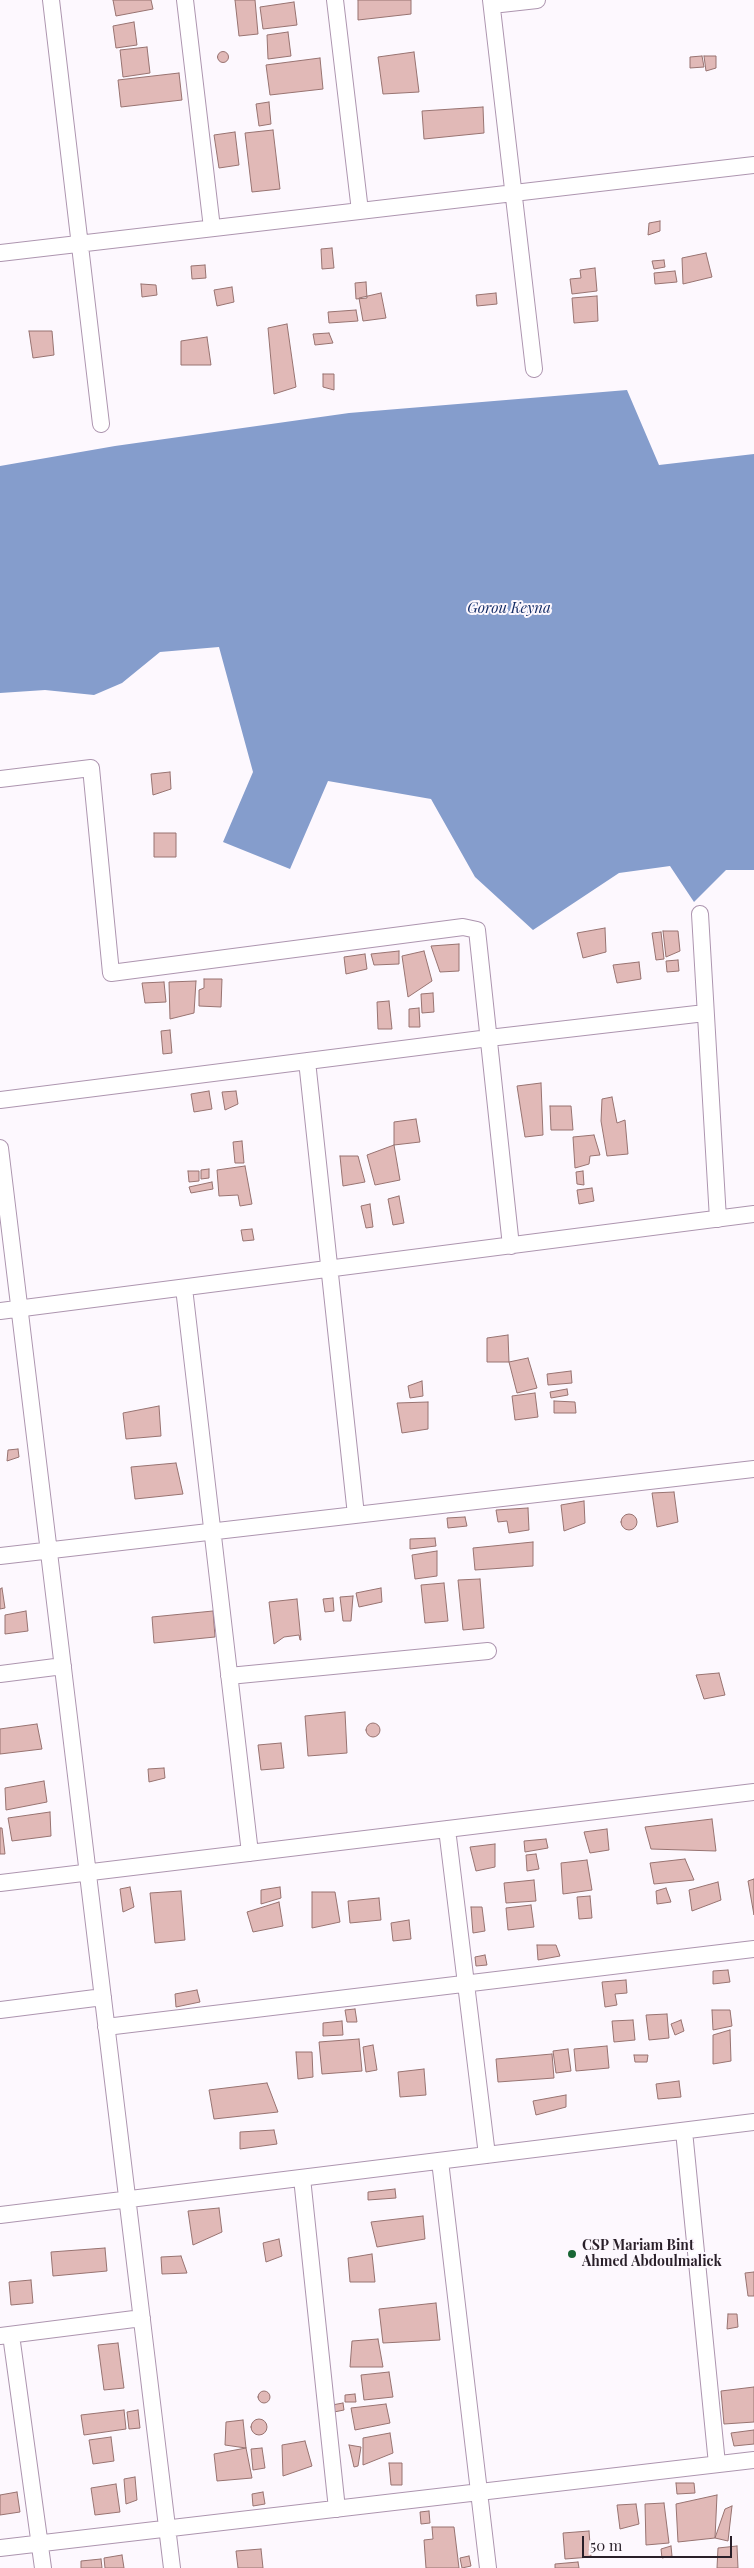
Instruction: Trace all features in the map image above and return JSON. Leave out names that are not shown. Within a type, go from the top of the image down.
[{"type":"street","points":[[51,0],[101,424]]},
{"type":"street","points":[[185,0],[212,228]]},
{"type":"street","points":[[335,0],[360,211]]},
{"type":"street","points":[[534,369],[491,3],[537,0]]},
{"type":"street","points":[[0,253],[754,165]]},
{"type":"street","points":[[0,779],[91,768],[111,973],[471,927],[477,930],[511,1246]]},
{"type":"street","points":[[700,914],[718,1219]]},
{"type":"street","points":[[0,1100],[489,1038],[705,1013]]},
{"type":"street","points":[[307,1061],[356,1515]]},
{"type":"street","points":[[0,1148],[1,1169],[172,2568]]},
{"type":"street","points":[[0,1311],[754,1214]]},
{"type":"street","points":[[184,1288],[250,1853]]},
{"type":"street","points":[[0,1556],[754,1469]]},
{"type":"street","points":[[229,1676],[488,1651]]},
{"type":"street","points":[[0,1674],[63,1666]]},
{"type":"street","points":[[0,1882],[754,1792]]},
{"type":"street","points":[[447,1829],[486,2155]]},
{"type":"street","points":[[106,2027],[754,1949]]},
{"type":"street","points":[[0,2010],[103,1997]]},
{"type":"street","points":[[0,2215],[754,2122]]},
{"type":"street","points":[[684,2131],[717,2464]]},
{"type":"street","points":[[440,2161],[488,2568]]},
{"type":"street","points":[[302,2178],[337,2509]]},
{"type":"street","points":[[43,2568],[6,2335],[142,2318]]},
{"type":"street","points":[[0,2548],[754,2460]]},
{"type":"water","name":"Gorou Keyna","points":[[627,390],[659,465],[754,454],[754,870],[726,870],[694,902],[670,866],[619,873],[533,930],[475,877],[431,799],[328,781],[290,869],[223,842],[253,772],[219,647],[160,652],[122,683],[94,695],[45,690],[0,693],[0,466],[115,446],[349,413]]},
{"type":"building","points":[[113,0],[151,0],[153,9],[116,16]]},
{"type":"building","points":[[235,0],[255,0],[258,34],[239,36]]},
{"type":"building","points":[[358,0],[411,0],[411,14],[358,20]]},
{"type":"building","points":[[294,2],[297,25],[263,29],[260,7]]},
{"type":"building","points":[[134,22],[137,45],[116,48],[113,26]]},
{"type":"building","points":[[288,32],[291,56],[268,59],[267,35]]},
{"type":"building","points":[[147,47],[150,73],[123,77],[120,50]]},
{"type":"building","points":[[221,52],[225,52],[228,57],[227,61],[221,62],[218,59],[218,55]]},
{"type":"building","points":[[414,52],[419,92],[383,94],[378,57]]},
{"type":"building","points":[[702,56],[704,67],[690,68],[690,57]]},
{"type":"building","points":[[704,56],[716,56],[716,68],[706,71]]},
{"type":"building","points":[[320,58],[323,89],[270,95],[266,65]]},
{"type":"building","points":[[179,73],[182,100],[121,107],[118,80]]},
{"type":"building","points":[[269,102],[271,124],[259,126],[256,104]]},
{"type":"building","points":[[483,107],[484,133],[424,139],[422,111]]},
{"type":"building","points":[[273,130],[280,189],[252,192],[245,133]]},
{"type":"building","points":[[235,132],[239,165],[219,168],[214,135]]},
{"type":"building","points":[[660,221],[660,231],[648,235],[649,223]]},
{"type":"building","points":[[332,248],[334,268],[322,269],[321,249]]},
{"type":"building","points":[[706,253],[712,277],[683,284],[682,258]]},
{"type":"building","points":[[664,260],[665,267],[654,269],[652,261]]},
{"type":"building","points":[[205,265],[206,278],[192,279],[191,266]]},
{"type":"building","points":[[595,268],[597,291],[572,294],[570,279],[581,278],[580,270]]},
{"type":"building","points":[[675,271],[677,282],[655,284],[654,273]]},
{"type":"building","points":[[366,282],[367,298],[356,299],[355,283]]},
{"type":"building","points":[[141,284],[156,285],[157,295],[142,297]]},
{"type":"building","points":[[232,287],[234,302],[217,306],[214,290]]},
{"type":"building","points":[[381,293],[386,318],[363,321],[359,298]]},
{"type":"building","points":[[496,293],[497,304],[477,306],[476,295]]},
{"type":"building","points":[[597,296],[598,321],[574,323],[572,298]]},
{"type":"building","points":[[356,310],[358,321],[329,323],[328,312]]},
{"type":"building","points":[[287,324],[296,387],[274,394],[268,328]]},
{"type":"building","points":[[29,331],[52,331],[54,355],[33,358]]},
{"type":"building","points":[[329,333],[333,343],[315,345],[313,334]]},
{"type":"building","points":[[207,337],[211,365],[181,365],[181,341]]},
{"type":"building","points":[[323,374],[334,374],[334,390],[323,387]]},
{"type":"building","points":[[170,772],[171,789],[153,795],[151,774]]},
{"type":"building","points":[[154,833],[176,833],[176,857],[154,857]]},
{"type":"building","points":[[605,928],[606,952],[583,958],[577,933]]},
{"type":"building","points":[[663,931],[678,931],[680,951],[666,957]]},
{"type":"building","points":[[661,932],[664,959],[656,960],[652,933]]},
{"type":"building","points":[[459,944],[459,971],[440,972],[431,946]]},
{"type":"building","points":[[399,951],[399,964],[374,965],[371,954]]},
{"type":"building","points":[[424,951],[432,981],[408,997],[402,956]]},
{"type":"building","points":[[365,954],[367,969],[346,974],[344,957]]},
{"type":"building","points":[[678,960],[679,971],[667,972],[666,961]]},
{"type":"building","points":[[639,962],[641,979],[617,983],[613,965]]},
{"type":"building","points":[[204,979],[222,979],[221,1007],[199,1006],[199,990],[204,988]]},
{"type":"building","points":[[196,981],[194,1013],[170,1019],[169,982]]},
{"type":"building","points":[[164,982],[166,1002],[145,1003],[142,983]]},
{"type":"building","points":[[433,993],[434,1012],[422,1013],[421,994]]},
{"type":"building","points":[[389,1001],[392,1029],[378,1029],[377,1002]]},
{"type":"building","points":[[419,1008],[420,1027],[409,1027],[409,1009]]},
{"type":"building","points":[[170,1030],[172,1053],[163,1054],[161,1031]]},
{"type":"building","points":[[541,1083],[543,1135],[525,1137],[517,1086]]},
{"type":"building","points":[[209,1091],[212,1109],[194,1112],[191,1094]]},
{"type":"building","points":[[236,1091],[238,1104],[225,1110],[222,1092]]},
{"type":"building","points":[[612,1097],[617,1123],[625,1120],[628,1154],[607,1156],[601,1121],[602,1099]]},
{"type":"building","points":[[550,1106],[571,1106],[573,1130],[551,1130]]},
{"type":"building","points":[[416,1119],[420,1142],[394,1145],[394,1122]]},
{"type":"building","points":[[594,1135],[600,1155],[590,1156],[589,1164],[575,1168],[573,1137]]},
{"type":"building","points":[[242,1141],[244,1163],[235,1163],[233,1142]]},
{"type":"building","points":[[394,1145],[400,1180],[375,1185],[367,1155]]},
{"type":"building","points":[[340,1156],[358,1156],[365,1182],[343,1186]]},
{"type":"building","points":[[245,1166],[252,1204],[240,1206],[238,1195],[219,1196],[217,1170]]},
{"type":"building","points":[[209,1169],[209,1178],[201,1179],[201,1170]]},
{"type":"building","points":[[188,1171],[199,1171],[199,1181],[189,1182]]},
{"type":"building","points":[[583,1171],[584,1185],[577,1184],[576,1172]]},
{"type":"building","points":[[212,1182],[213,1189],[191,1193],[189,1187]]},
{"type":"building","points":[[592,1188],[594,1201],[579,1204],[577,1190]]},
{"type":"building","points":[[399,1196],[404,1223],[393,1225],[388,1199]]},
{"type":"building","points":[[370,1204],[373,1227],[366,1228],[361,1206]]},
{"type":"building","points":[[252,1229],[254,1240],[243,1241],[241,1230]]},
{"type":"building","points":[[508,1335],[509,1362],[487,1362],[487,1338]]},
{"type":"building","points":[[528,1358],[537,1388],[517,1393],[509,1362]]},
{"type":"building","points":[[571,1371],[572,1383],[548,1385],[547,1374]]},
{"type":"building","points":[[422,1381],[423,1396],[410,1398],[408,1386]]},
{"type":"building","points":[[567,1389],[568,1395],[551,1398],[550,1392]]},
{"type":"building","points":[[535,1393],[538,1417],[515,1420],[512,1396]]},
{"type":"building","points":[[554,1401],[575,1402],[576,1413],[554,1413]]},
{"type":"building","points":[[428,1402],[428,1429],[402,1433],[397,1403]]},
{"type":"building","points":[[159,1406],[161,1436],[126,1439],[123,1413]]},
{"type":"building","points":[[18,1449],[19,1457],[7,1461],[8,1450]]},
{"type":"building","points":[[176,1463],[183,1494],[135,1499],[131,1467]]},
{"type":"building","points":[[674,1492],[678,1522],[657,1527],[652,1493]]},
{"type":"building","points":[[584,1501],[585,1523],[564,1531],[561,1505]]},
{"type":"building","points":[[528,1508],[529,1530],[509,1533],[507,1521],[498,1522],[496,1510]]},
{"type":"building","points":[[629,1514],[635,1516],[637,1522],[635,1528],[629,1530],[623,1528],[621,1522],[623,1516]]},
{"type":"building","points":[[465,1517],[467,1526],[448,1528],[447,1518]]},
{"type":"building","points":[[435,1538],[436,1546],[410,1549],[410,1539]]},
{"type":"building","points":[[533,1542],[533,1566],[475,1570],[473,1548]]},
{"type":"building","points":[[437,1551],[437,1576],[415,1579],[412,1555]]},
{"type":"building","points":[[480,1579],[484,1628],[463,1630],[458,1580]]},
{"type":"building","points":[[444,1583],[448,1621],[425,1623],[421,1585]]},
{"type":"building","points":[[2,1588],[5,1608],[0,1609],[0,1589]]},
{"type":"building","points":[[381,1588],[382,1602],[359,1607],[356,1593]]},
{"type":"building","points":[[353,1596],[351,1621],[343,1621],[340,1597]]},
{"type":"building","points":[[333,1598],[334,1611],[325,1612],[323,1599]]},
{"type":"building","points":[[297,1599],[301,1640],[299,1635],[284,1637],[274,1644],[269,1602]]},
{"type":"building","points":[[26,1611],[28,1631],[5,1634],[5,1615]]},
{"type":"building","points":[[213,1611],[215,1637],[154,1643],[152,1617]]},
{"type":"building","points":[[719,1673],[725,1695],[704,1699],[696,1675]]},
{"type":"building","points":[[345,1712],[347,1753],[308,1756],[305,1716]]},
{"type":"building","points":[[370,1723],[376,1723],[380,1730],[376,1737],[370,1737],[366,1733],[366,1727]]},
{"type":"building","points":[[37,1724],[42,1749],[0,1754],[0,1729]]},
{"type":"building","points":[[281,1743],[284,1768],[261,1770],[258,1745]]},
{"type":"building","points":[[164,1768],[165,1778],[149,1782],[148,1769]]},
{"type":"building","points":[[44,1781],[47,1802],[6,1810],[5,1788]]},
{"type":"building","points":[[50,1812],[51,1836],[12,1841],[8,1818]]},
{"type":"building","points":[[712,1819],[716,1851],[651,1849],[645,1827]]},
{"type":"building","points":[[0,1828],[2,1828],[5,1854],[0,1854]]},
{"type":"building","points":[[607,1829],[609,1850],[590,1853],[584,1832]]},
{"type":"building","points":[[546,1839],[548,1848],[525,1852],[524,1841]]},
{"type":"building","points":[[495,1844],[495,1867],[476,1871],[470,1847]]},
{"type":"building","points":[[536,1854],[539,1869],[527,1871],[526,1855]]},
{"type":"building","points":[[685,1859],[694,1880],[654,1884],[650,1863]]},
{"type":"building","points":[[587,1860],[592,1890],[563,1894],[561,1863]]},
{"type":"building","points":[[754,1879],[754,1915],[748,1881]]},
{"type":"building","points":[[534,1880],[536,1901],[506,1903],[504,1883]]},
{"type":"building","points":[[718,1882],[721,1900],[692,1911],[689,1890]]},
{"type":"building","points":[[130,1887],[134,1907],[123,1912],[120,1889]]},
{"type":"building","points":[[280,1887],[281,1898],[261,1904],[261,1890]]},
{"type":"building","points":[[666,1888],[671,1902],[657,1904],[656,1891]]},
{"type":"building","points":[[181,1891],[185,1940],[155,1943],[150,1893]]},
{"type":"building","points":[[312,1892],[335,1892],[340,1922],[312,1928]]},
{"type":"building","points":[[590,1896],[592,1918],[579,1919],[577,1897]]},
{"type":"building","points":[[379,1898],[381,1920],[350,1923],[348,1901]]},
{"type":"building","points":[[279,1902],[283,1926],[253,1932],[247,1912]]},
{"type":"building","points":[[531,1905],[534,1927],[508,1930],[506,1908]]},
{"type":"building","points":[[471,1907],[482,1907],[485,1931],[473,1933]]},
{"type":"building","points":[[409,1920],[411,1939],[393,1941],[391,1923]]},
{"type":"building","points":[[537,1945],[556,1945],[560,1956],[538,1960]]},
{"type":"building","points":[[485,1955],[487,1965],[476,1966],[475,1957]]},
{"type":"building","points":[[728,1970],[730,1982],[713,1984],[713,1971]]},
{"type":"building","points":[[626,1980],[627,1993],[615,1994],[617,2005],[605,2007],[602,1982]]},
{"type":"building","points":[[197,1990],[200,2002],[176,2007],[175,1994]]},
{"type":"building","points":[[355,2009],[357,2022],[347,2022],[345,2010]]},
{"type":"building","points":[[712,2010],[730,2010],[732,2026],[713,2030]]},
{"type":"building","points":[[667,2014],[669,2038],[649,2040],[646,2015]]},
{"type":"building","points":[[633,2020],[635,2040],[614,2042],[612,2021]]},
{"type":"building","points":[[681,2020],[684,2031],[675,2035],[671,2024]]},
{"type":"building","points":[[342,2021],[343,2035],[323,2036],[323,2023]]},
{"type":"building","points":[[730,2030],[731,2061],[713,2064],[713,2035]]},
{"type":"building","points":[[359,2039],[362,2071],[322,2074],[319,2042]]},
{"type":"building","points":[[373,2045],[377,2070],[366,2072],[363,2047]]},
{"type":"building","points":[[607,2046],[609,2068],[576,2071],[574,2049]]},
{"type":"building","points":[[568,2049],[571,2071],[556,2073],[553,2051]]},
{"type":"building","points":[[296,2052],[312,2052],[313,2077],[298,2079]]},
{"type":"building","points":[[552,2054],[554,2078],[498,2082],[496,2059]]},
{"type":"building","points":[[634,2055],[648,2055],[647,2062],[635,2062]]},
{"type":"building","points":[[424,2069],[426,2095],[400,2097],[398,2072]]},
{"type":"building","points":[[679,2081],[681,2097],[658,2099],[656,2084]]},
{"type":"building","points":[[267,2083],[278,2112],[214,2119],[209,2090]]},
{"type":"building","points":[[566,2095],[566,2107],[536,2115],[533,2101]]},
{"type":"building","points":[[274,2130],[277,2144],[240,2149],[240,2132]]},
{"type":"building","points":[[395,2189],[396,2198],[368,2200],[368,2192]]},
{"type":"building","points":[[219,2208],[222,2232],[193,2245],[188,2211]]},
{"type":"building","points":[[423,2216],[425,2239],[377,2247],[371,2222]]},
{"type":"building","points":[[279,2239],[282,2256],[266,2262],[263,2243]]},
{"type":"building","points":[[105,2248],[107,2271],[53,2276],[51,2252]]},
{"type":"building","points":[[372,2254],[375,2282],[350,2282],[348,2258]]},
{"type":"building","points":[[181,2256],[187,2273],[162,2274],[161,2257]]},
{"type":"building","points":[[754,2272],[754,2296],[748,2296],[745,2273]]},
{"type":"building","points":[[31,2280],[33,2303],[11,2305],[9,2282]]},
{"type":"building","points":[[436,2303],[440,2340],[383,2343],[379,2309]]},
{"type":"building","points":[[728,2314],[737,2314],[738,2327],[727,2329]]},
{"type":"building","points":[[378,2339],[383,2367],[350,2367],[352,2341]]},
{"type":"building","points":[[118,2343],[124,2388],[104,2390],[98,2345]]},
{"type":"building","points":[[389,2372],[393,2397],[364,2400],[361,2375]]},
{"type":"building","points":[[754,2387],[754,2422],[724,2424],[721,2391]]},
{"type":"building","points":[[264,2391],[270,2397],[264,2403],[258,2397]]},
{"type":"building","points":[[355,2394],[356,2402],[345,2402],[345,2395]]},
{"type":"building","points":[[343,2403],[344,2410],[334,2412],[332,2405]]},
{"type":"building","points":[[386,2404],[390,2423],[355,2430],[351,2408]]},
{"type":"building","points":[[124,2410],[126,2429],[84,2435],[81,2415]]},
{"type":"building","points":[[138,2410],[140,2428],[129,2429],[127,2412]]},
{"type":"building","points":[[256,2419],[262,2419],[267,2424],[265,2433],[256,2435],[251,2430],[251,2424]]},
{"type":"building","points":[[243,2420],[246,2448],[225,2445],[226,2422]]},
{"type":"building","points":[[754,2430],[754,2444],[734,2446],[731,2433]]},
{"type":"building","points":[[390,2433],[393,2453],[363,2465],[363,2438]]},
{"type":"building","points":[[111,2437],[114,2461],[93,2464],[89,2440]]},
{"type":"building","points":[[305,2441],[312,2466],[283,2476],[282,2445]]},
{"type":"building","points":[[349,2445],[361,2447],[358,2466],[354,2467]]},
{"type":"building","points":[[246,2448],[252,2478],[217,2481],[214,2454]]},
{"type":"building","points":[[262,2448],[265,2468],[253,2470],[251,2449]]},
{"type":"building","points":[[389,2463],[402,2463],[402,2485],[391,2485]]},
{"type":"building","points":[[135,2477],[137,2500],[126,2504],[124,2479]]},
{"type":"building","points":[[676,2483],[694,2483],[695,2493],[677,2494]]},
{"type":"building","points":[[116,2484],[120,2512],[95,2515],[91,2488]]},
{"type":"building","points":[[17,2492],[20,2512],[0,2515],[0,2495]]},
{"type":"building","points":[[263,2492],[265,2504],[253,2506],[252,2494]]},
{"type":"building","points":[[717,2495],[715,2538],[678,2542],[676,2504]]},
{"type":"building","points":[[664,2503],[669,2543],[646,2545],[645,2504]]},
{"type":"building","points":[[636,2504],[639,2524],[620,2529],[617,2505]]},
{"type":"building","points":[[732,2506],[728,2541],[715,2538],[725,2509]]},
{"type":"building","points":[[429,2511],[430,2523],[421,2524],[420,2512]]},
{"type":"building","points":[[432,2527],[454,2527],[459,2568],[426,2568],[424,2540],[433,2539]]},
{"type":"building","points":[[589,2531],[591,2557],[565,2559],[563,2533]]},
{"type":"building","points":[[671,2546],[672,2556],[662,2558],[661,2549]]},
{"type":"building","points":[[737,2546],[738,2568],[717,2568],[718,2548]]},
{"type":"building","points":[[261,2549],[263,2568],[238,2568],[236,2551]]},
{"type":"building","points":[[122,2555],[124,2568],[105,2568],[104,2558]]},
{"type":"building","points":[[469,2556],[471,2566],[462,2568],[460,2558]]},
{"type":"building","points":[[101,2559],[102,2568],[81,2568],[81,2561]]},
{"type":"building","points":[[578,2562],[579,2568],[555,2568],[555,2564]]},
{"type":"place","name":"CSP Mariam Bint Ahmed Abdoulmalick","points":[[572,2254]]}]
